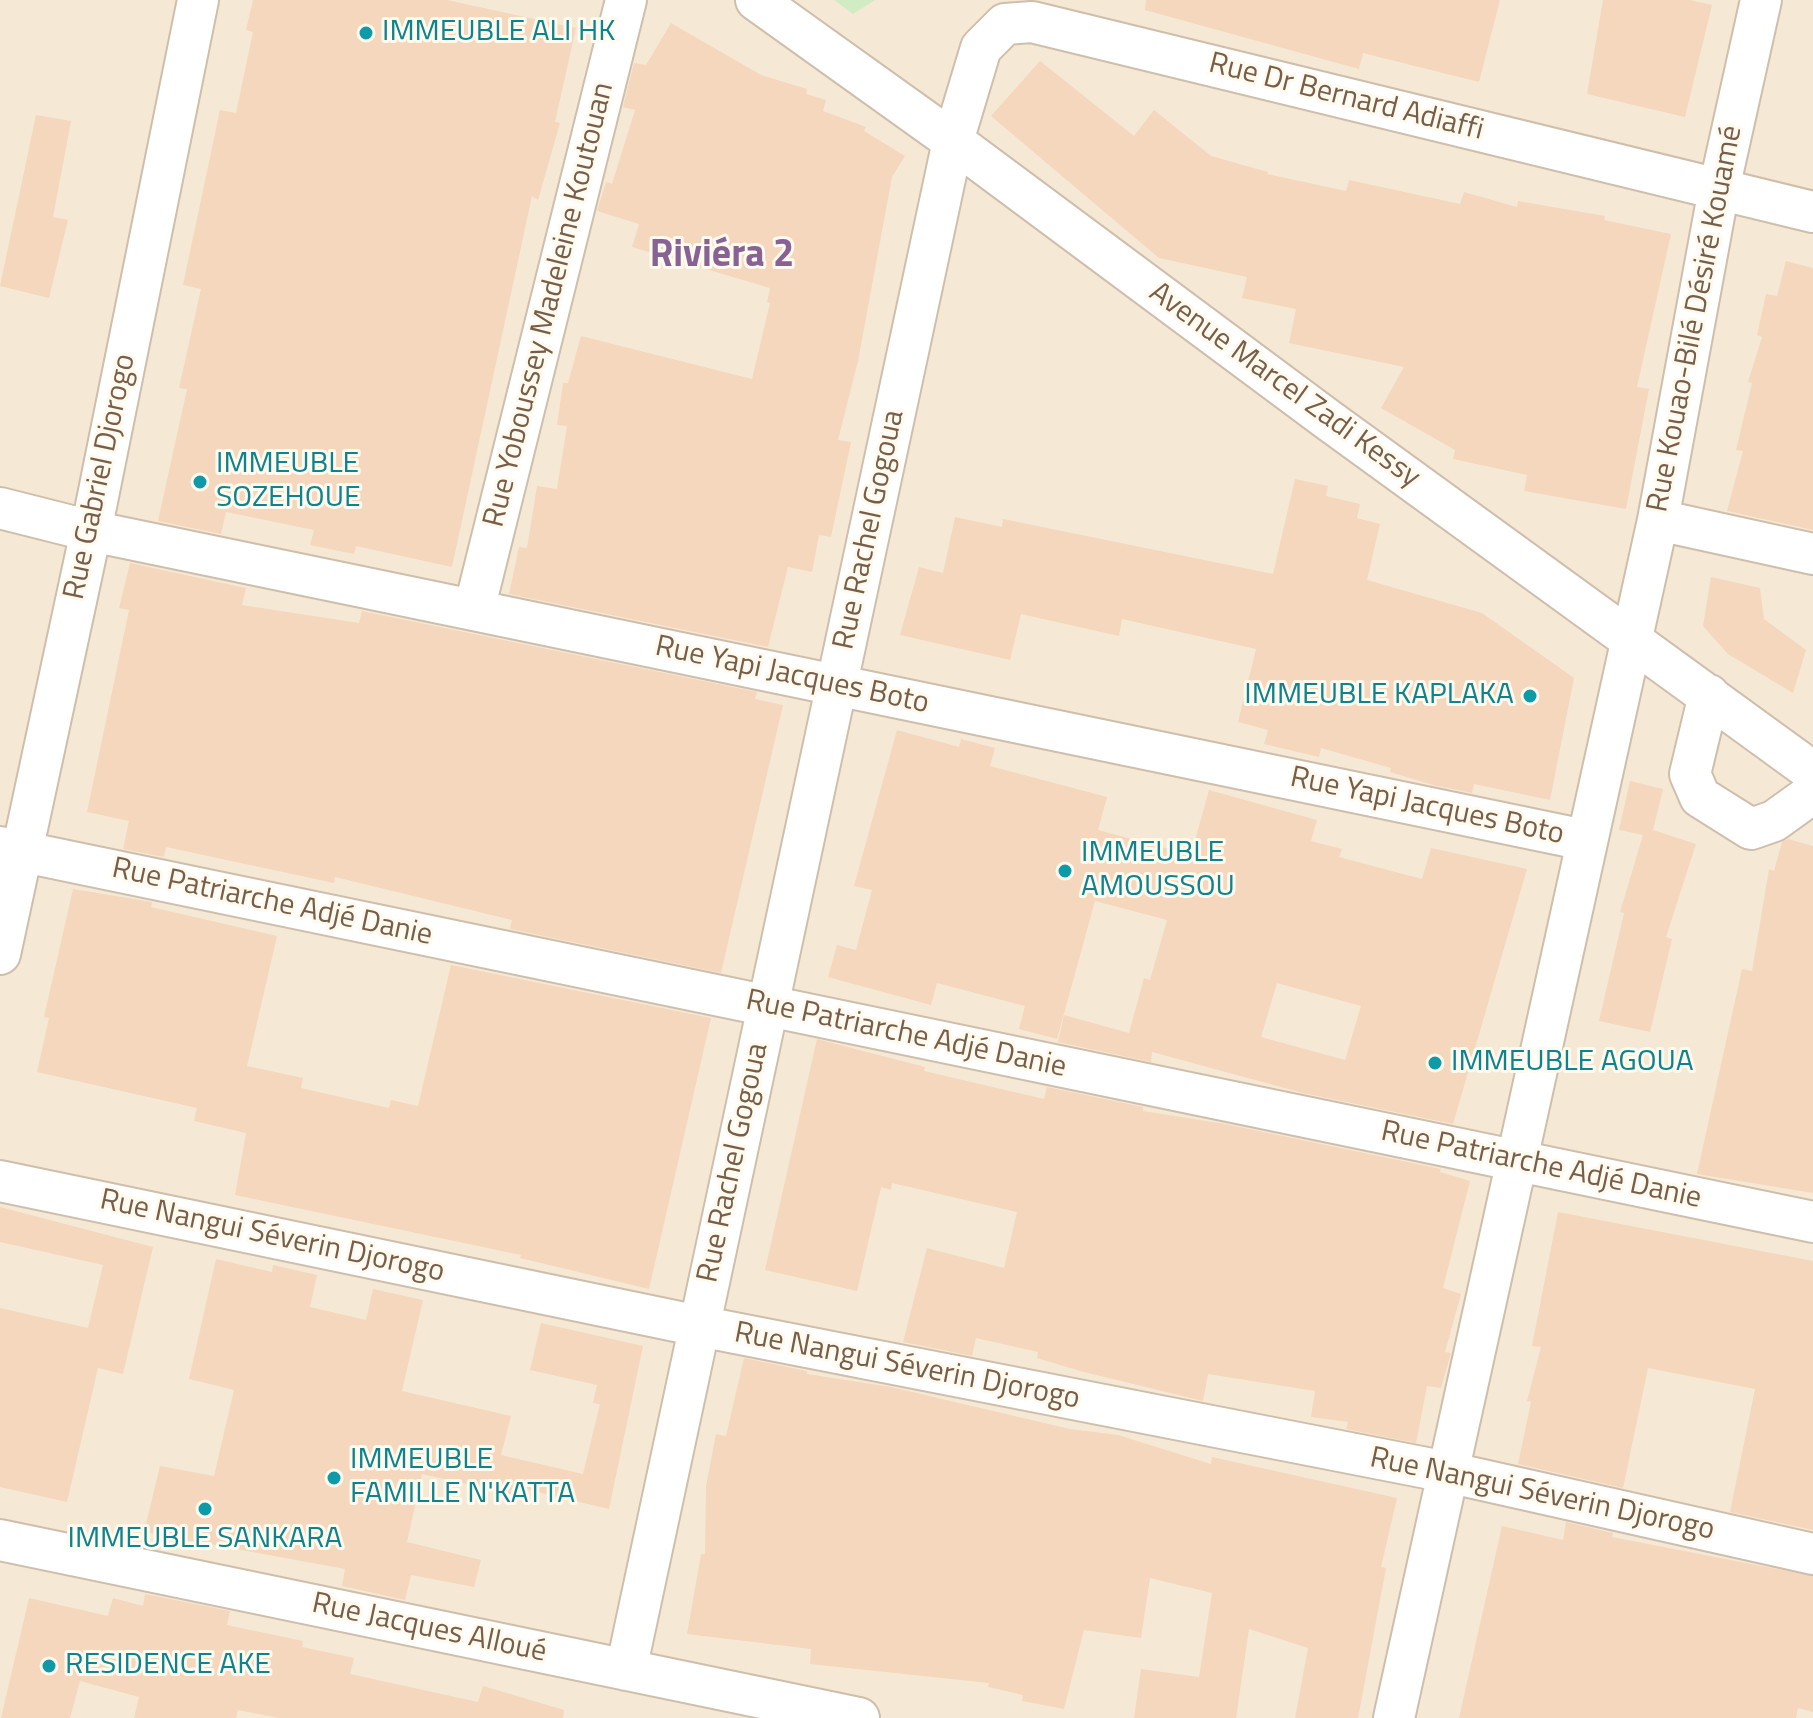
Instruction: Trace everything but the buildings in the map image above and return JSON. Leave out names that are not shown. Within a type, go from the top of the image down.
[{"type":"street","name":"Rue Gabriel Djorogo","points":[[0,954],[11,849],[91,531],[198,0]]},
{"type":"street","name":"Rue Yoboussey Madeleine Koutouan","points":[[474,610],[624,0]]},
{"type":"street","name":"Avenue Marcel Zadi Kessy","points":[[756,0],[1813,772]]},
{"type":"street","name":"Rue Kouao-Bilé Désiré Kouamé","points":[[1394,1718],[1585,840],[1658,520],[1719,189],[1761,0]]},
{"type":"street","name":"Rue Dr Bernard Adiaffi","points":[[953,141],[981,48],[1005,24],[1032,22],[1813,212]]},
{"type":"street","name":"Rue Rachel Gogoua","points":[[626,1670],[953,141]]},
{"type":"street","name":"Rue Yapi Jacques Boto","points":[[0,508],[91,531],[1585,840]]},
{"type":"street","points":[[1658,520],[1813,554]]},
{"type":"street","points":[[1709,695],[1690,774],[1700,797],[1751,829],[1774,821],[1813,793]]},
{"type":"street","name":"Rue Patriarche Adjé Danie","points":[[11,849],[1813,1222]]},
{"type":"street","name":"Rue Nangui Séverin Djorogo","points":[[0,1181],[699,1326],[1447,1472],[1813,1554]]},
{"type":"street","name":"Rue Jacques Alloué","points":[[0,1540],[859,1718]]},
{"type":"shaded area","name":"Riviéra 2","points":[[0,0],[1813,0],[1813,1718],[0,1718]]},
{"type":"green space","points":[[834,0],[875,0],[853,14]]},
{"type":"place","name":"IMMEUBLE ALI HK","points":[[366,33]]},
{"type":"place","name":"IMMEUBLE SOZEHOUE","points":[[200,482]]},
{"type":"place","name":"IMMEUBLE KAPLAKA","points":[[1530,696]]},
{"type":"place","name":"IMMEUBLE AMOUSSOU","points":[[1065,871]]},
{"type":"place","name":"IMMEUBLE AGOUA","points":[[1435,1063]]},
{"type":"place","name":"IMMEUBLE FAMILLE N'KATTA","points":[[334,1478]]},
{"type":"place","name":"IMMEUBLE SANKARA","points":[[205,1509]]},
{"type":"place","name":"RESIDENCE AKE","points":[[49,1666]]},
{"type":"district","name":"Riviéra 2","points":[[722,257]]}]
